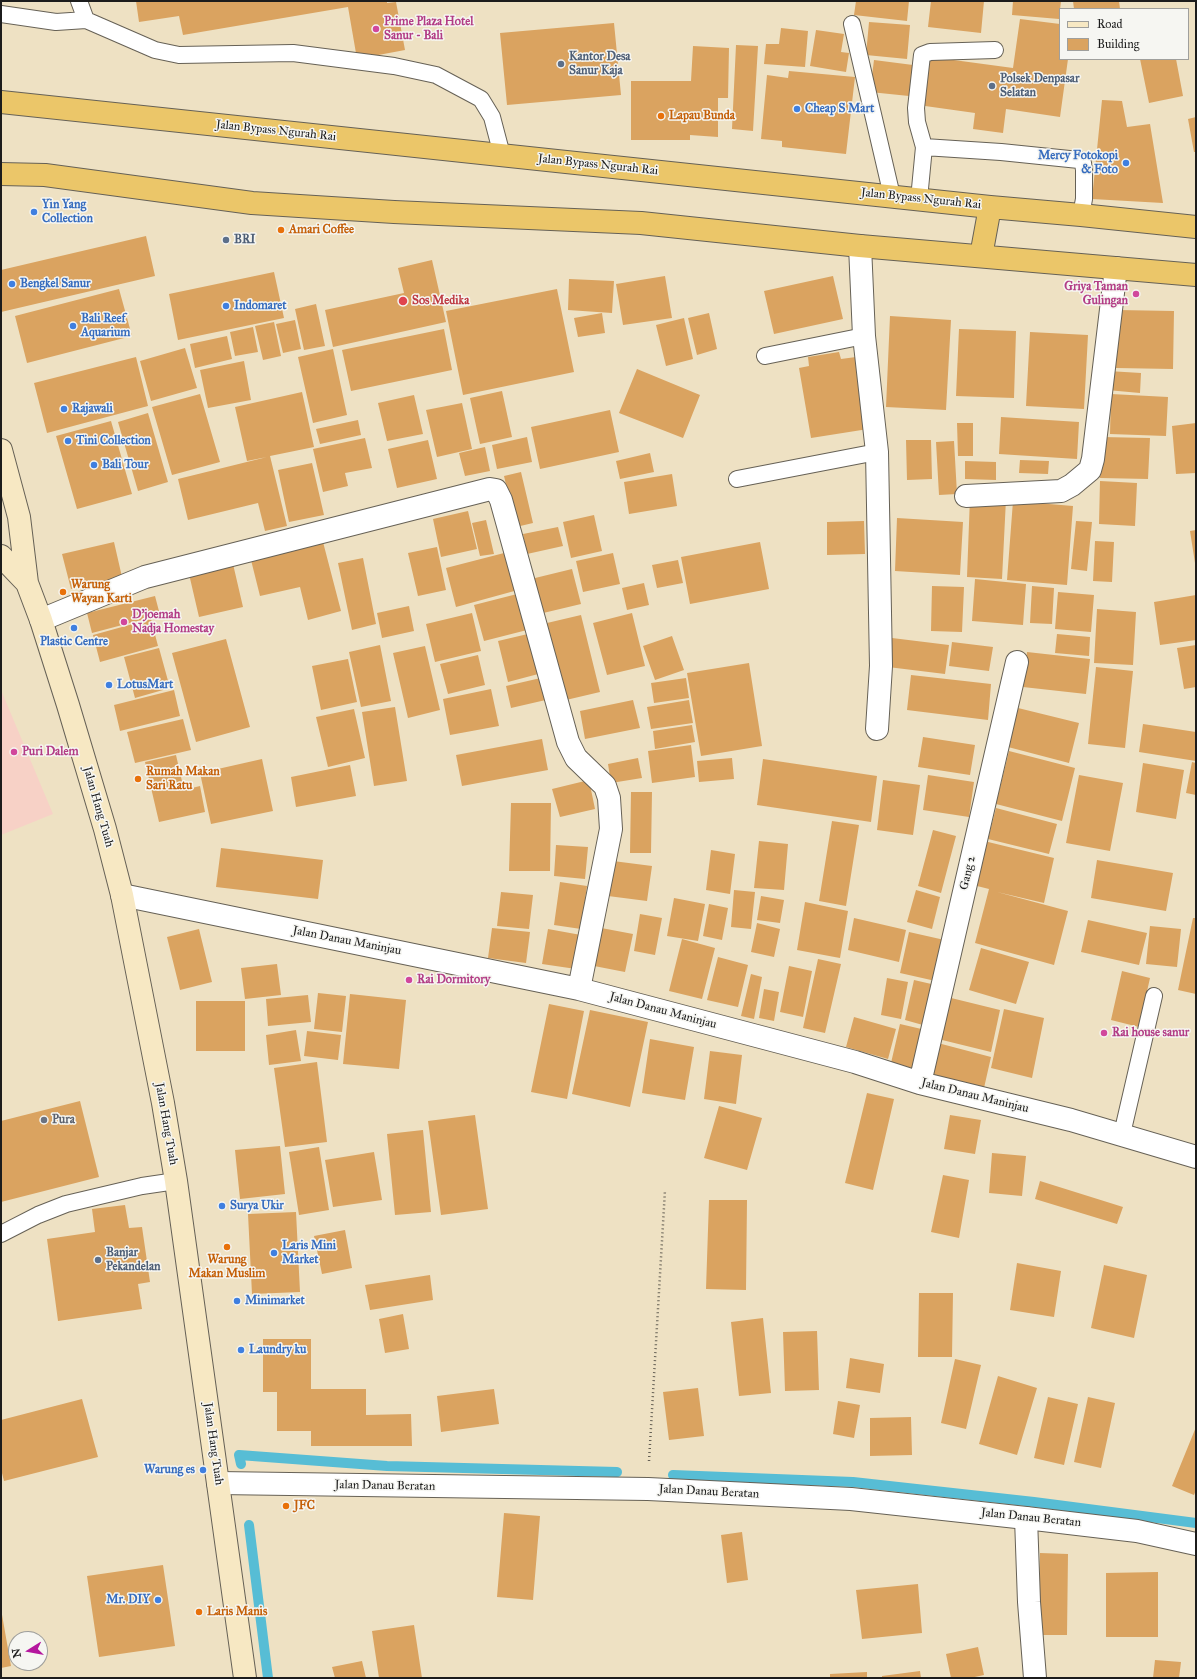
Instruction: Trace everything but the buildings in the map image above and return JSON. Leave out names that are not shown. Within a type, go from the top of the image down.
[{"type":"highway","name":"Jalan Bypass Ngurah Rai","points":[[1,102],[990,207],[1196,227]]},
{"type":"highway","points":[[1,174],[45,175],[252,203],[394,212],[641,223],[860,246],[1196,275]]},
{"type":"highway","points":[[981,256],[990,207]]},
{"type":"main road","name":"Jalan Hang Tuah","points":[[1,450],[19,517],[27,582],[41,620],[105,829],[122,895],[163,1103],[176,1180],[245,1678]]},
{"type":"main road","name":"Jalan Hang Tuah","points":[[1,556],[27,582]]},
{"type":"street","points":[[860,246],[864,336],[877,452],[882,666],[877,729]]},
{"type":"street","points":[[966,496],[1061,491],[1072,485],[1090,470],[1093,459],[1116,268]]},
{"type":"street","points":[[41,620],[146,577],[490,489],[496,490],[501,500],[568,742],[576,758],[605,786],[609,798],[611,829],[579,989]]},
{"type":"street","name":"Gang 2","points":[[920,1083],[1017,662]]},
{"type":"street","name":"Jalan Danau Maninjau","points":[[122,895],[579,989],[855,1062],[920,1083],[1071,1120],[1196,1157]]},
{"type":"street","name":"Jalan Danau Beratan","points":[[218,1483],[648,1489],[851,1500],[1137,1531],[1196,1544]]},
{"type":"street","points":[[1026,1518],[1029,1602],[1035,1678]]},
{"type":"lane","points":[[79,1],[86,20]]},
{"type":"lane","points":[[1,14],[56,22],[86,20],[155,50],[178,55],[293,53],[394,66],[436,75],[481,99],[492,117],[502,155]]},
{"type":"lane","points":[[852,24],[892,196]]},
{"type":"lane","points":[[919,199],[924,147],[917,122],[916,108],[922,55],[930,52],[995,50]]},
{"type":"lane","points":[[924,147],[1001,152],[1079,160],[1083,163],[1084,170],[1084,199],[1081,215]]},
{"type":"lane","points":[[765,356],[864,336]]},
{"type":"lane","points":[[737,480],[877,452]]},
{"type":"lane","points":[[1122,1134],[1154,996]]},
{"type":"lane","points":[[1,1234],[38,1215],[66,1204],[142,1186],[176,1180]]},
{"type":"path","points":[[648,1489],[665,1190]]},
{"type":"shaded area","name":"Puri Dalem","points":[[1,690],[53,814],[1,835]]},
{"type":"waterway","points":[[241,1464],[239,1455],[387,1466],[617,1472]]},
{"type":"waterway","points":[[673,1475],[853,1482],[1034,1502],[1196,1523]]},
{"type":"waterway","points":[[249,1525],[268,1678]]},
{"type":"place","name":"Prime Plaza Hotel Sanur - Bali","points":[[376,29]]},
{"type":"place","name":"Kantor Desa Sanur Kaja","points":[[561,64]]},
{"type":"place","name":"Polsek Denpasar Selatan","points":[[992,86]]},
{"type":"place","name":"Cheap S Mart","points":[[797,109]]},
{"type":"place","name":"Lapau Bunda","points":[[661,116]]},
{"type":"place","name":"Mercy Fotokopi & Foto","points":[[1126,163]]},
{"type":"place","name":"Yin Yang Collection","points":[[34,212]]},
{"type":"place","name":"Amari Coffee","points":[[281,230]]},
{"type":"place","name":"BRI","points":[[226,240]]},
{"type":"place","name":"Bengkel Sanur","points":[[12,284]]},
{"type":"place","name":"Griya Taman Gulingan","points":[[1136,294]]},
{"type":"place","name":"Sos Medika","points":[[403,301]]},
{"type":"place","name":"Indomaret","points":[[226,306]]},
{"type":"place","name":"Bali Reef Aquarium","points":[[73,326]]},
{"type":"place","name":"Rajawali","points":[[64,409]]},
{"type":"place","name":"Tini Collection","points":[[68,441]]},
{"type":"place","name":"Bali Tour","points":[[94,465]]},
{"type":"place","name":"Warung Wayan Karti","points":[[63,592]]},
{"type":"place","name":"D'joemah Nadja Homestay","points":[[124,622]]},
{"type":"place","name":"Plastic Centre","points":[[74,628]]},
{"type":"place","name":"LotusMart","points":[[109,685]]},
{"type":"place","name":"Puri Dalem","points":[[14,752]]},
{"type":"place","name":"Rumah Makan Sari Ratu","points":[[138,779]]},
{"type":"place","name":"Rai Dormitory","points":[[409,980]]},
{"type":"place","name":"Rai house sanur","points":[[1104,1033]]},
{"type":"place","name":"Pura","points":[[44,1120]]},
{"type":"place","name":"Surya Ukir","points":[[222,1206]]},
{"type":"place","name":"Warung Makan Muslim","points":[[227,1247]]},
{"type":"place","name":"Laris Mini Market","points":[[274,1253]]},
{"type":"place","name":"Banjar Pekandelan","points":[[98,1260]]},
{"type":"place","name":"Minimarket","points":[[237,1301]]},
{"type":"place","name":"Laundry ku","points":[[241,1350]]},
{"type":"place","name":"Warung es","points":[[203,1470]]},
{"type":"place","name":"JFC","points":[[286,1506]]},
{"type":"place","name":"Mr. DIY","points":[[158,1600]]},
{"type":"place","name":"Laris Manis","points":[[199,1612]]}]
